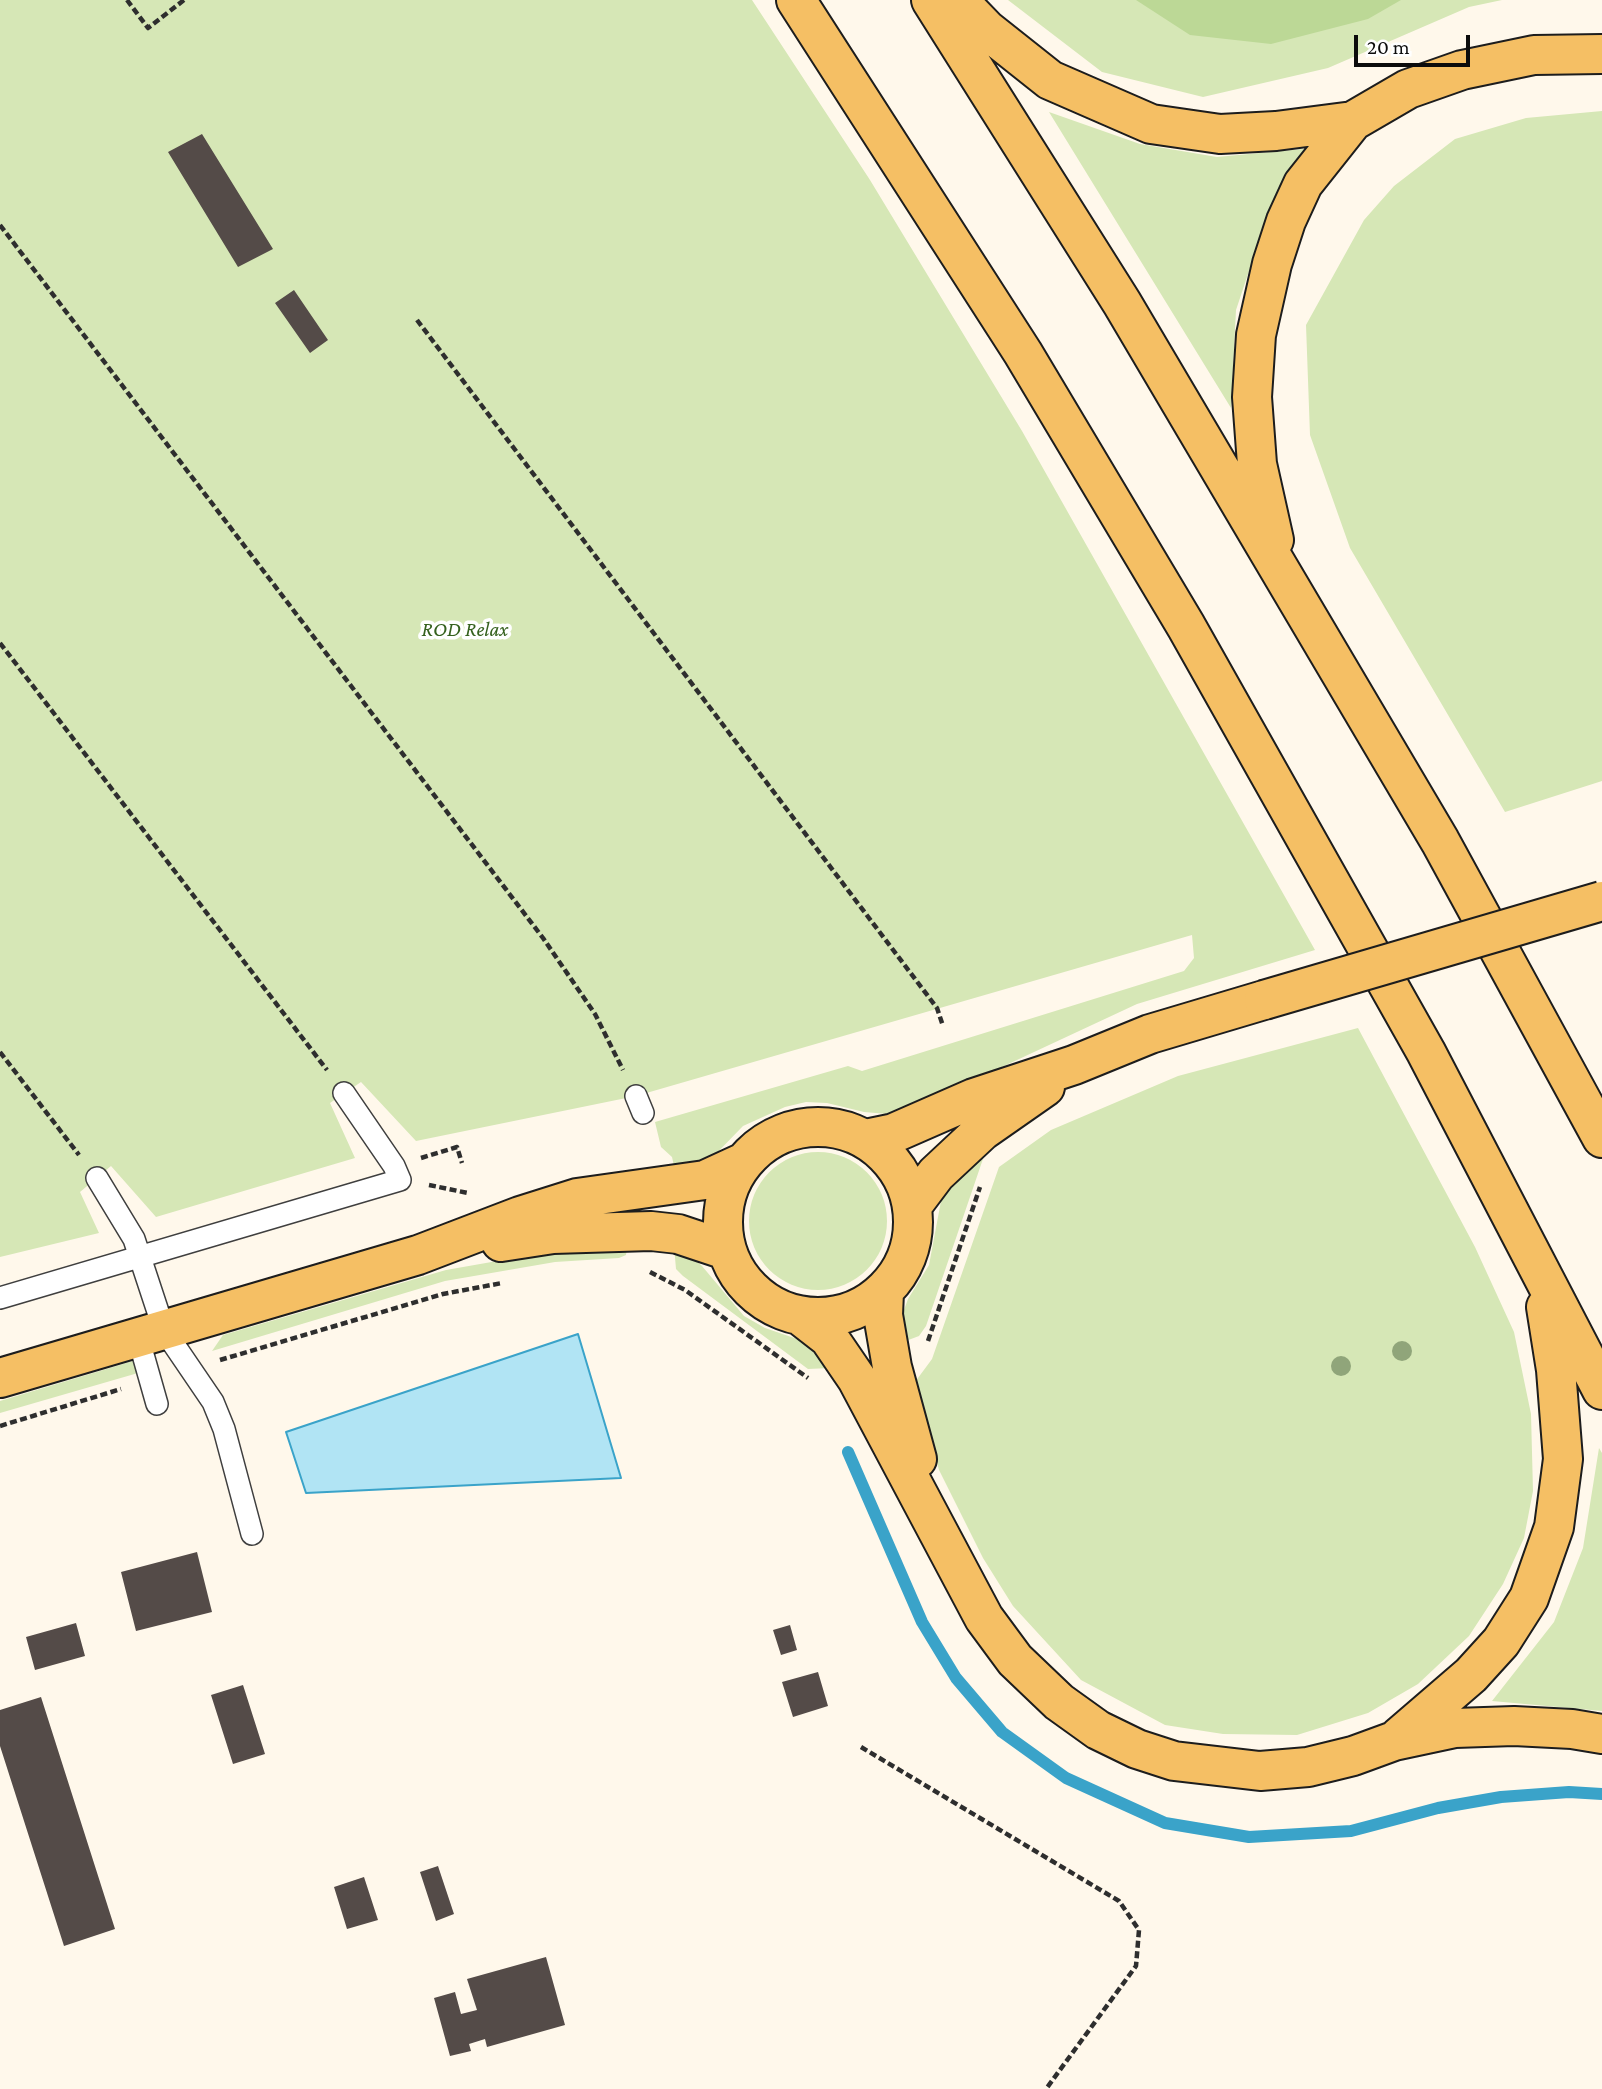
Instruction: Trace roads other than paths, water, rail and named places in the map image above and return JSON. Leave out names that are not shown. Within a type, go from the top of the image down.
[{"type":"main road","points":[[796,0],[1023,353],[1186,626],[1426,1052],[1602,1390]]},
{"type":"main road","points":[[931,0],[1122,303],[1440,841],[1602,1138]]},
{"type":"main road","points":[[958,0],[987,30],[1050,80],[1151,124],[1220,134],[1276,131],[1353,121]]},
{"type":"main road","points":[[1282,574],[1257,464],[1252,397],[1256,335],[1264,295],[1286,221],[1303,184],[1353,121],[1408,89],[1462,70],[1534,55],[1602,54]]},
{"type":"main road","points":[[865,1139],[894,1133],[974,1098],[1074,1065],[1150,1034],[1602,901]]},
{"type":"main road","points":[[912,1206],[936,1174],[982,1131],[1074,1065]]},
{"type":"main road","points":[[839,1129],[865,1139],[896,1167],[912,1206],[913,1229],[908,1252],[899,1273],[884,1292],[866,1305],[846,1314],[824,1318],[802,1317],[777,1309],[755,1295],[737,1275],[726,1250],[722,1228],[723,1205],[730,1183],[742,1163],[762,1144],[786,1132],[839,1129]]},
{"type":"main road","points":[[0,1378],[418,1255],[520,1216],[577,1198],[705,1180],[742,1163]]},
{"type":"main road","points":[[418,1255],[553,1234],[606,1231],[678,1234],[726,1250]]},
{"type":"main road","points":[[1394,1741],[1471,1675],[1501,1642],[1528,1598],[1553,1527],[1563,1459],[1556,1370],[1541,1277]]},
{"type":"main road","points":[[884,1292],[875,1373],[934,1525],[984,1618],[1015,1660],[1059,1702],[1098,1730],[1174,1761],[1260,1771],[1308,1767],[1353,1756],[1394,1741],[1455,1728],[1560,1728],[1602,1734]]},
{"type":"main road","points":[[802,1317],[875,1373]]},
{"type":"lane","points":[[0,1298],[400,1180],[394,1166],[344,1093]]},
{"type":"lane","points":[[97,1178],[141,1257],[151,1333],[150,1381],[157,1404]]},
{"type":"lane","points":[[151,1333],[190,1369],[212,1402],[224,1429],[252,1534]]},
{"type":"water","points":[[578,1334],[621,1478],[306,1493],[286,1432]]},
{"type":"waterway","points":[[848,1452],[922,1622],[956,1678],[1002,1732],[1066,1778],[1165,1823],[1249,1837],[1351,1831],[1438,1808],[1501,1797],[1569,1792],[1602,1794]]},
{"type":"park label","name":"ROD Relax","points":[[465,630]]}]
